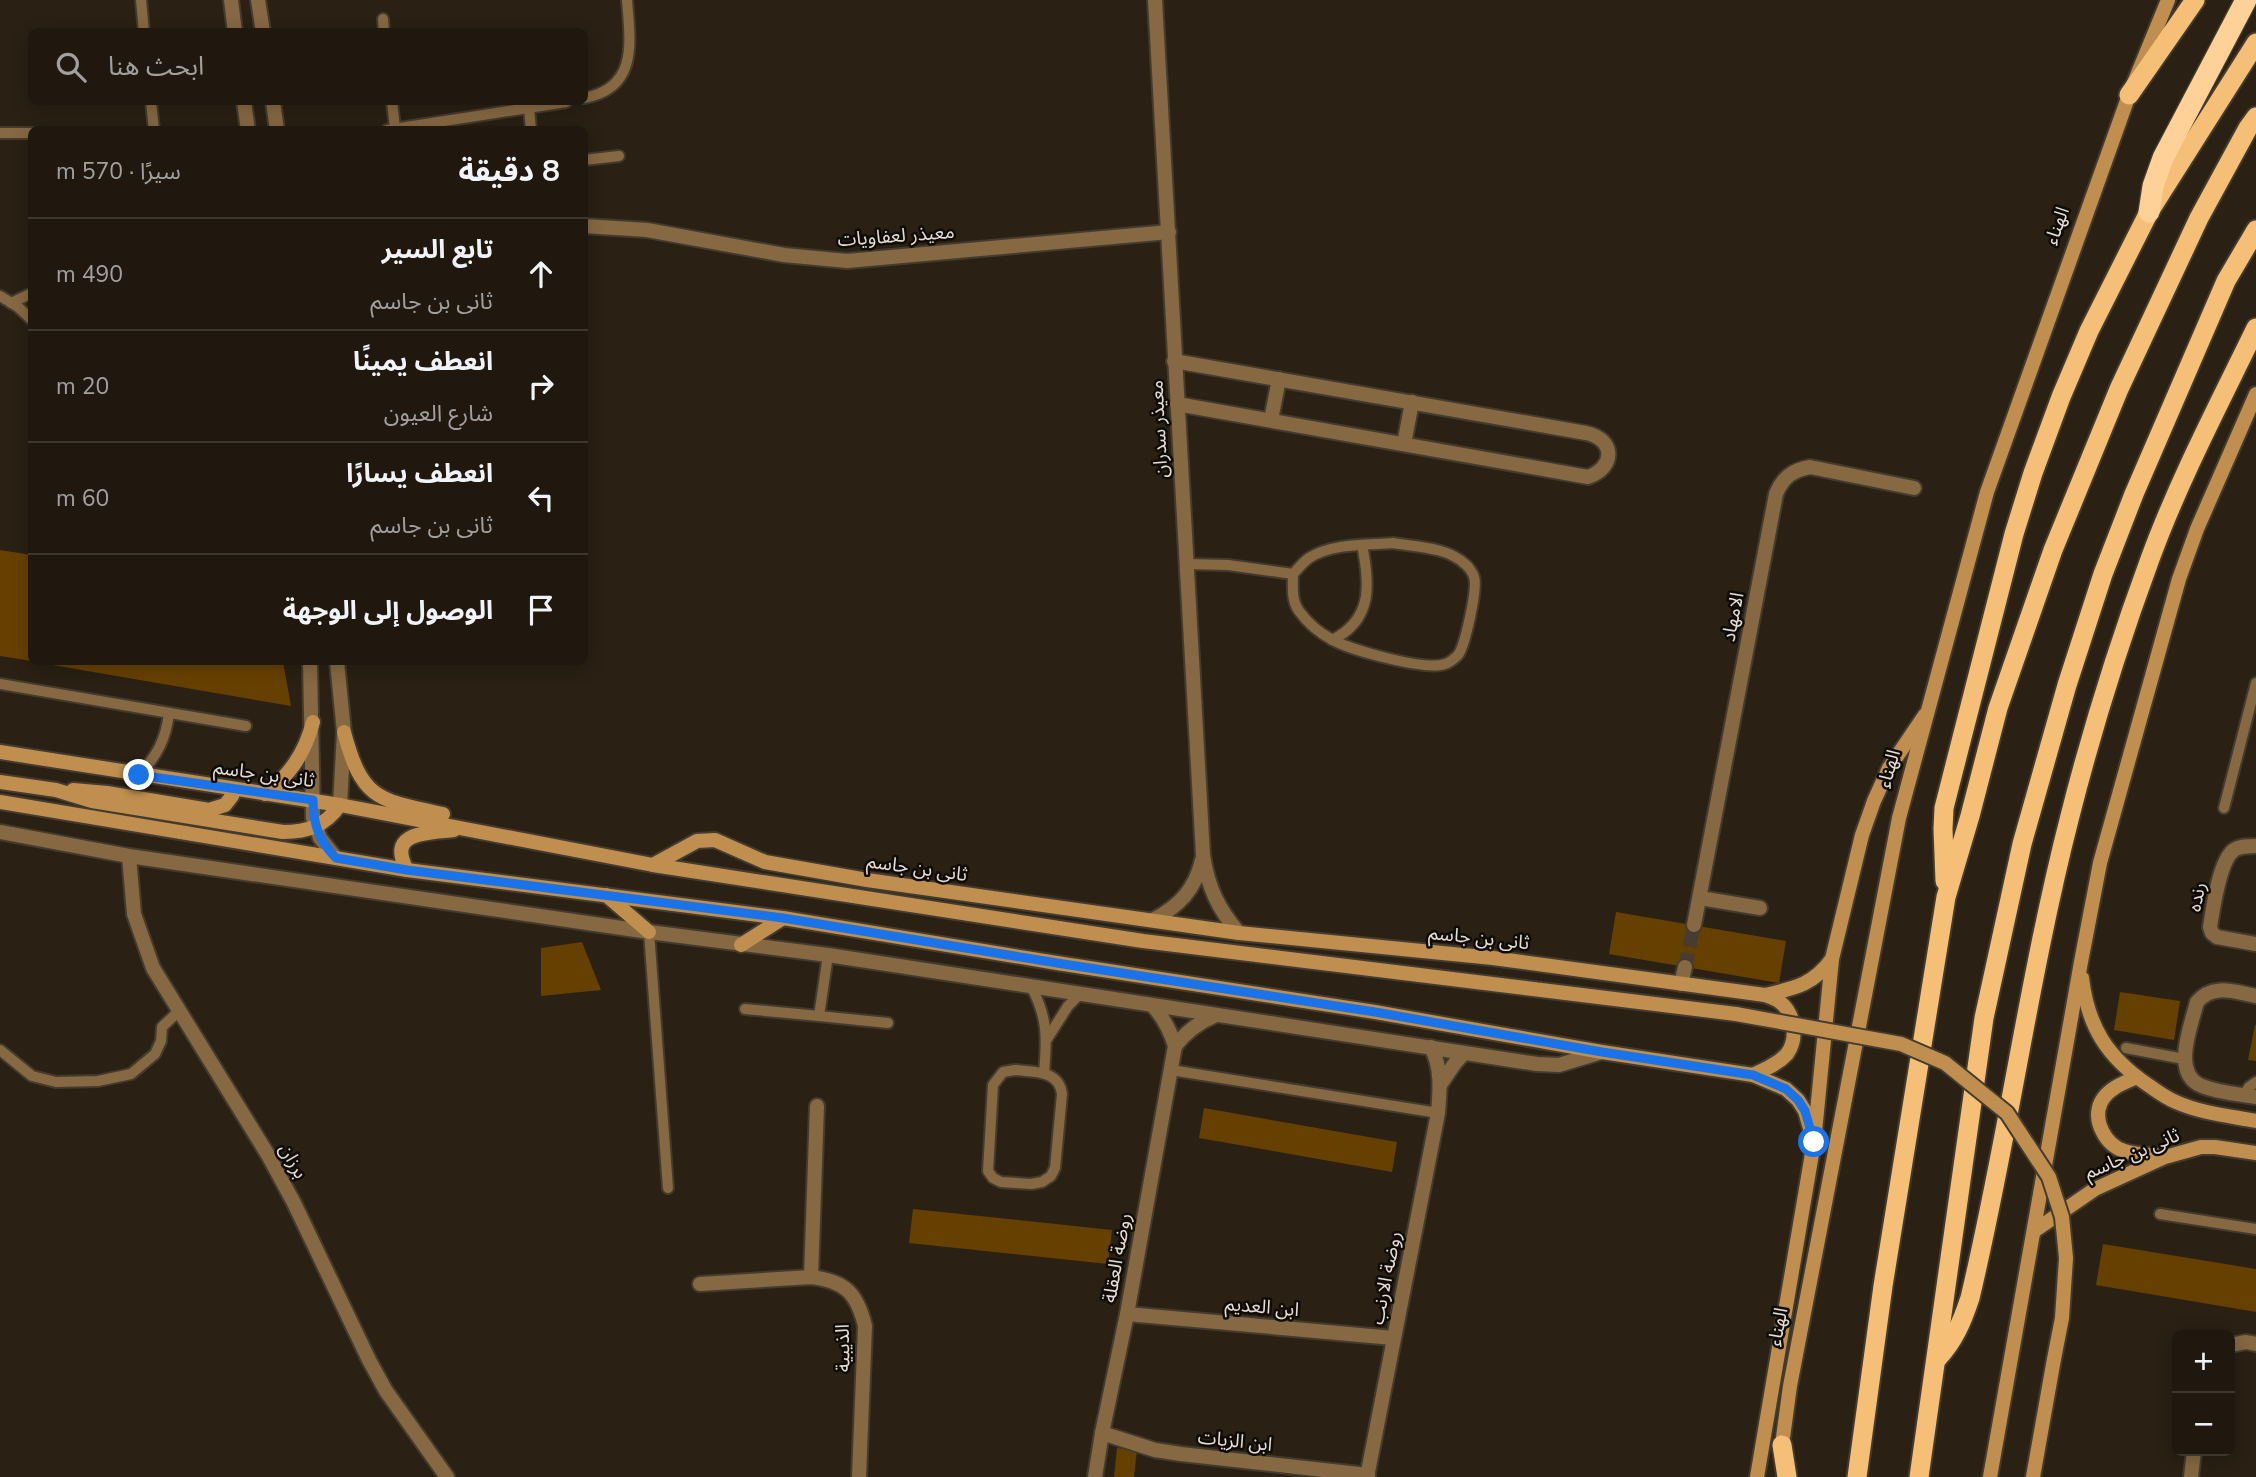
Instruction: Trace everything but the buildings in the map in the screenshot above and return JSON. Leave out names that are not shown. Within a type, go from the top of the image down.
[{"type":"highway","points":[[2129,95],[2195,0]]},
{"type":"highway","points":[[2148,212],[2160,166],[2246,0]]},
{"type":"highway","points":[[1946,897],[1944,808],[2014,534],[2033,473],[2061,397],[2090,331],[2148,212],[2256,43]]},
{"type":"highway","points":[[1857,1477],[1883,1286],[1946,897],[1998,708],[2053,550],[2119,389],[2199,218],[2256,117]]},
{"type":"highway","points":[[1919,1477],[1984,1018],[2030,818],[2067,685],[2103,574],[2226,281],[2256,230]]},
{"type":"highway","points":[[1936,1360],[1950,1344],[1960,1326],[1970,1298],[2043,932],[2070,816],[2107,685],[2150,557],[2192,459],[2256,328]]},
{"type":"highway","points":[[1782,1445],[1787,1477]]},
{"type":"main road","name":"الهناء","points":[[1777,1477],[1790,1386],[1899,818],[1987,492],[2129,95],[2168,0]]},
{"type":"main road","points":[[1990,1477],[2101,863],[2179,579],[2197,529],[2254,402]]},
{"type":"main road","points":[[1756,1477],[1814,1142],[1832,959],[1862,835],[1874,801],[1889,768],[1930,708]]},
{"type":"main road","points":[[265,794],[297,763],[313,722]]},
{"type":"main road","points":[[344,732],[355,768],[366,785],[382,799],[545,836],[592,854]]},
{"type":"main road","name":"ثانى بن جاسم","points":[[0,752],[313,800],[653,865],[697,841],[715,840],[749,856],[780,865],[867,880],[1239,933],[1493,958],[1765,995],[1808,983],[1822,973],[1832,959]]},
{"type":"main road","points":[[0,782],[56,790],[87,790],[209,810],[225,805],[234,790]]},
{"type":"main road","points":[[56,790],[92,801],[272,831],[294,832],[316,827],[334,814],[340,805]]},
{"type":"main road","points":[[0,802],[407,870],[783,918],[1753,1075],[1786,1089],[1798,1100],[1805,1111],[1814,1142]]},
{"type":"main road","points":[[407,870],[401,858],[401,851],[408,838],[417,834],[469,828]]},
{"type":"main road","points":[[653,865],[1177,946],[1736,1014],[1901,1044],[1945,1063],[2007,1113],[2049,1177],[2062,1217],[2066,1258],[2062,1318],[2033,1477]]},
{"type":"main road","points":[[605,894],[649,932]]},
{"type":"main road","points":[[741,945],[783,918]]},
{"type":"main road","name":"ثانى بن جاسم","points":[[2081,962],[2085,1000],[2092,1023],[2111,1052],[2137,1077],[2176,1102],[2195,1109],[2256,1121]]},
{"type":"main road","points":[[1753,1075],[1775,1064],[1788,1052],[1794,1035],[1791,1017],[1781,1003],[1765,995]]},
{"type":"main road","points":[[2137,1077],[2114,1087],[2101,1102],[2099,1122],[2107,1142],[2125,1152],[2165,1157]]},
{"type":"main road","name":"ثانى بن جاسم","points":[[2035,1231],[2095,1189],[2165,1157],[2201,1147],[2256,1153]]},
{"type":"street","points":[[231,0],[234,28]]},
{"type":"street","points":[[258,0],[262,28]]},
{"type":"street","name":"معيذر سدران","points":[[1155,0],[1203,855],[1206,877],[1214,898],[1239,933]]},
{"type":"street","points":[[244,105],[247,126]]},
{"type":"street","points":[[273,105],[276,126]]},
{"type":"street","name":"معيذر لعفاويات","points":[[588,226],[647,230],[784,255],[847,261],[1169,232]]},
{"type":"street","points":[[1174,361],[1597,435],[1605,443],[1609,454],[1606,465],[1599,473],[1588,477],[1177,404]]},
{"type":"street","points":[[1271,420],[1279,379]]},
{"type":"street","points":[[1404,444],[1412,402]]},
{"type":"street","name":"الامهاد","points":[[1694,925],[1781,483],[1799,469],[1811,467],[1914,488]]},
{"type":"street","points":[[310,665],[313,818],[320,838],[336,858]]},
{"type":"street","points":[[337,665],[344,732],[340,805]]},
{"type":"street","points":[[0,832],[129,856],[649,932],[828,955],[1550,1065],[1602,1052]]},
{"type":"street","name":"رنده","points":[[2256,846],[2234,850],[2228,856],[2222,867],[2210,927],[2217,937],[2256,944]]},
{"type":"street","name":"معيذر سدران","points":[[1153,920],[1172,910],[1187,895],[1198,876],[1203,855]]},
{"type":"street","name":"برزان","points":[[129,856],[134,914],[153,968],[268,1155],[380,1381],[447,1477]]},
{"type":"street","points":[[1700,898],[1760,908]]},
{"type":"street","points":[[1681,984],[1685,967]]},
{"type":"street","points":[[2250,1096],[2199,1085],[2191,1078],[2184,1059],[2197,1002],[2210,991],[2226,990],[2256,996]]},
{"type":"street","points":[[1153,1006],[1171,1031],[1175,1046]]},
{"type":"street","points":[[1175,1046],[1186,1032],[1200,1021],[1217,1014]]},
{"type":"street","name":"روضة العقلة","points":[[1095,1477],[1175,1046]]},
{"type":"street","name":"روضة الارنب","points":[[1367,1476],[1438,1113],[1440,1085],[1436,1058],[1431,1048]]},
{"type":"street","points":[[1440,1085],[1464,1053]]},
{"type":"street","points":[[811,1277],[817,1106]]},
{"type":"street","name":"الذيبية","points":[[700,1283],[811,1277],[830,1279],[848,1289],[860,1307],[865,1326],[859,1477]]},
{"type":"street","name":"ابن العديم","points":[[1127,1314],[1394,1338]]},
{"type":"street","points":[[2235,1344],[2256,1344]]},
{"type":"street","name":"ابن الزيات","points":[[1102,1433],[1155,1450],[1367,1476]]},
{"type":"street","points":[[2191,1477],[2193,1456]]},
{"type":"lane","points":[[141,0],[144,28]]},
{"type":"lane","points":[[588,98],[607,90],[627,66],[631,52],[627,0]]},
{"type":"lane","points":[[383,19],[384,28]]},
{"type":"lane","points":[[151,105],[154,126]]},
{"type":"lane","points":[[391,126],[392,105]]},
{"type":"lane","points":[[411,126],[548,105]]},
{"type":"lane","points":[[529,108],[531,126]]},
{"type":"lane","points":[[0,133],[28,133]]},
{"type":"lane","points":[[588,160],[620,156]]},
{"type":"lane","points":[[11,303],[28,295]]},
{"type":"lane","points":[[0,296],[28,317]]},
{"type":"lane","points":[[1394,543],[1442,551],[1456,557],[1474,577],[1475,589],[1458,655],[1447,664],[1431,667],[1378,655],[1332,640],[1311,625],[1296,608],[1293,574],[1307,559],[1320,552],[1362,545],[1394,543]]},
{"type":"lane","points":[[1332,640],[1350,628],[1367,600],[1368,577],[1362,545]]},
{"type":"lane","points":[[1186,564],[1228,565],[1293,574]]},
{"type":"lane","points":[[2224,808],[2256,683]]},
{"type":"lane","points":[[0,684],[246,726]]},
{"type":"lane","points":[[139,775],[152,762],[161,747],[167,731],[169,713]]},
{"type":"lane","points":[[649,932],[668,1188]]},
{"type":"lane","points":[[819,1016],[828,955]]},
{"type":"lane","points":[[1032,988],[1040,1002],[1045,1021],[1047,1039],[1044,1073]]},
{"type":"lane","points":[[1047,1039],[1068,1006],[1079,995]]},
{"type":"lane","points":[[745,1009],[888,1024]]},
{"type":"lane","points":[[0,1050],[32,1076],[56,1082],[99,1081],[131,1074],[155,1054],[161,1041],[162,1027],[180,1010]]},
{"type":"lane","points":[[2126,1048],[2184,1059]]},
{"type":"lane","points":[[1015,1070],[1044,1073],[1060,1084],[1062,1094],[1055,1168],[1051,1176],[1042,1182],[1001,1182],[993,1178],[988,1171],[993,1085],[1003,1072],[1015,1070]]},
{"type":"lane","points":[[1171,1070],[1438,1113]]},
{"type":"lane","points":[[2250,1096],[2249,1087],[2256,1082]]},
{"type":"lane","points":[[2160,1214],[2256,1228]]},
{"type":"tunnel","points":[[1685,967],[1694,925]]},
{"type":"route","points":[[139,775],[313,800],[313,818],[320,838],[336,858],[407,870],[783,918],[1753,1075],[1786,1089],[1798,1100],[1805,1111],[1814,1142]]}]
